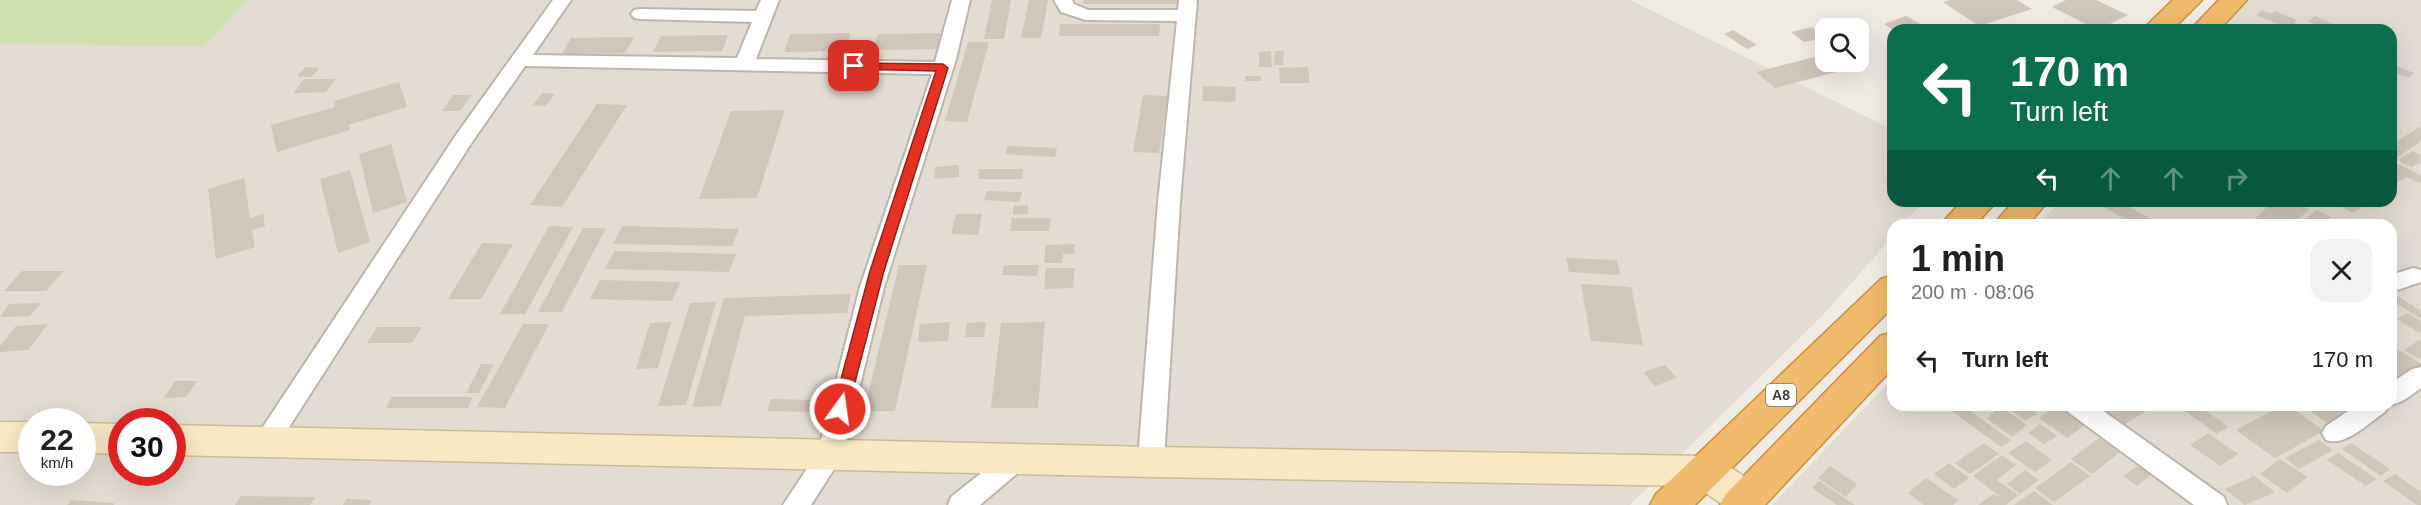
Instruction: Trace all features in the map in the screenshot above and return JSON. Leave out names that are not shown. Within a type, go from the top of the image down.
[{"type":"highway","points":[[2163,24],[2189,0]]},
{"type":"highway","points":[[2210,24],[2234,0]]},
{"type":"highway","points":[[1962,219],[1975,207]]},
{"type":"highway","points":[[2014,219],[2026,207]]},
{"type":"highway","name":"A8","points":[[1670,505],[1702,471],[1887,293]]},
{"type":"highway","points":[[1743,502],[1887,351]]},
{"type":"main road","points":[[0,437],[18,437]]},
{"type":"main road","points":[[186,440],[1702,471],[1743,502]]},
{"type":"street","points":[[266,442],[463,140],[561,0]]},
{"type":"street","points":[[796,505],[830,455],[872,287],[943,68],[961,0]]},
{"type":"street","points":[[1063,0],[1067,8],[1086,15],[1188,8],[1169,202],[1150,460]]},
{"type":"street","points":[[640,14],[767,9],[744,64]]},
{"type":"street","points":[[519,60],[943,68]]},
{"type":"street","points":[[2397,392],[2421,376]]},
{"type":"street","points":[[2085,411],[2214,505]]},
{"type":"street","points":[[2335,433],[2367,411]]},
{"type":"street","points":[[961,505],[1018,458]]},
{"type":"shaded area","points":[[0,0],[1630,0],[1887,127],[1887,207],[1919,207],[1908,219],[1887,219],[1887,243],[1825,313],[1630,505],[0,505]]},
{"type":"shaded area","points":[[2245,0],[2421,0],[2421,505],[1772,505],[1887,384],[1887,411],[2397,411],[2397,219],[2043,219],[2054,207],[2397,207],[2397,24],[2223,24]]},
{"type":"green space","points":[[0,0],[248,0],[204,46],[0,44]]},
{"type":"building","points":[[992,0],[1011,0],[1004,39],[984,39]]},
{"type":"building","points":[[1029,0],[1048,0],[1041,38],[1021,38]]},
{"type":"building","points":[[1084,0],[1180,0],[1180,4],[1083,4]]},
{"type":"building","points":[[2017,0],[2032,9],[1985,24],[1976,24],[1943,2]]},
{"type":"building","points":[[2066,0],[2096,0],[2128,15],[2110,24],[2086,24],[2052,7]]},
{"type":"building","points":[[2262,10],[2271,14],[2275,11],[2297,20],[2294,23],[2296,24],[2278,24],[2256,15]]},
{"type":"building","points":[[1906,16],[1920,24],[1887,24],[1887,26],[1884,24]]},
{"type":"building","points":[[2315,16],[2333,24],[2314,24],[2308,21]]},
{"type":"building","points":[[1060,24],[1160,24],[1159,36],[1059,36]]},
{"type":"building","points":[[1812,27],[1815,30],[1815,40],[1804,42],[1791,32]]},
{"type":"building","points":[[1733,30],[1757,45],[1747,49],[1724,34]]},
{"type":"building","points":[[851,33],[846,51],[784,52],[790,34]]},
{"type":"building","points":[[940,33],[937,49],[873,50],[878,34]]},
{"type":"building","points":[[728,35],[722,51],[653,52],[661,36]]},
{"type":"building","points":[[634,37],[625,53],[562,54],[571,38]]},
{"type":"building","points":[[968,42],[989,42],[967,122],[945,121]]},
{"type":"building","points":[[1271,51],[1272,67],[1259,67],[1259,52]]},
{"type":"building","points":[[1275,51],[1284,51],[1283,65],[1274,65]]},
{"type":"building","points":[[1815,57],[1815,72],[1836,72],[1775,88],[1756,72]]},
{"type":"building","points":[[2397,66],[2414,73],[2408,78],[2397,73]]},
{"type":"building","points":[[306,67],[320,68],[311,77],[297,76]]},
{"type":"building","points":[[1308,67],[1310,83],[1280,83],[1279,68]]},
{"type":"building","points":[[1245,76],[1261,76],[1261,81],[1245,81]]},
{"type":"building","points":[[304,79],[335,79],[326,92],[294,93]]},
{"type":"building","points":[[399,82],[407,107],[348,125],[350,130],[277,152],[271,125],[335,107],[334,101]]},
{"type":"building","points":[[1203,86],[1236,87],[1235,102],[1202,101]]},
{"type":"building","points":[[542,93],[555,94],[545,106],[533,105]]},
{"type":"building","points":[[453,95],[471,95],[460,111],[442,111]]},
{"type":"building","points":[[1143,95],[1168,96],[1159,153],[1133,152]]},
{"type":"building","points":[[597,104],[627,105],[562,207],[530,205]]},
{"type":"building","points":[[785,110],[757,198],[699,199],[731,111]]},
{"type":"building","points":[[2421,126],[2421,141],[2397,158],[2397,141]]},
{"type":"building","points":[[391,144],[407,202],[373,213],[359,154]]},
{"type":"building","points":[[1008,146],[1057,148],[1055,157],[1005,154]]},
{"type":"building","points":[[2413,151],[2421,156],[2421,162],[2411,167],[2398,160]]},
{"type":"building","points":[[2397,164],[2421,176],[2421,184],[2407,177],[2397,183]]},
{"type":"building","points":[[959,165],[959,177],[934,179],[935,167]]},
{"type":"building","points":[[979,169],[1023,169],[1022,179],[978,179]]},
{"type":"building","points":[[350,170],[370,242],[338,253],[320,179]]},
{"type":"building","points":[[244,178],[250,218],[263,214],[265,226],[252,230],[255,247],[216,259],[208,189]]},
{"type":"building","points":[[987,191],[1022,192],[1019,202],[984,200]]},
{"type":"building","points":[[1028,205],[1028,214],[1013,215],[1013,206]]},
{"type":"building","points":[[2104,207],[2130,207],[2151,219],[2124,219]]},
{"type":"building","points":[[2267,207],[2309,209],[2299,219],[2255,219]]},
{"type":"building","points":[[2342,207],[2362,207],[2353,213]]},
{"type":"building","points":[[2316,210],[2331,217],[2329,219],[2306,219]]},
{"type":"building","points":[[956,214],[982,214],[978,235],[951,234]]},
{"type":"building","points":[[1012,218],[1051,218],[1049,231],[1010,231]]},
{"type":"building","points":[[549,226],[573,227],[525,314],[500,314]]},
{"type":"building","points":[[622,226],[739,229],[732,246],[613,244]]},
{"type":"building","points":[[583,228],[606,228],[562,312],[538,312]]},
{"type":"building","points":[[482,243],[513,244],[481,299],[448,299]]},
{"type":"building","points":[[1075,244],[1074,254],[1063,254],[1062,263],[1044,263],[1046,245]]},
{"type":"building","points":[[614,251],[736,254],[729,272],[605,269]]},
{"type":"building","points":[[1566,258],[1617,260],[1620,275],[1569,272]]},
{"type":"building","points":[[899,265],[927,265],[895,411],[864,411]]},
{"type":"building","points":[[1004,265],[1039,265],[1037,276],[1002,275]]},
{"type":"building","points":[[1046,268],[1075,268],[1073,288],[1044,289]]},
{"type":"building","points":[[22,271],[64,271],[46,291],[4,291]]},
{"type":"building","points":[[600,280],[681,282],[672,301],[590,299]]},
{"type":"building","points":[[1581,284],[1631,287],[1643,345],[1591,341]]},
{"type":"building","points":[[851,294],[847,313],[745,316],[721,406],[692,407],[724,298]]},
{"type":"building","points":[[2397,296],[2421,311],[2421,319],[2397,304]]},
{"type":"building","points":[[716,302],[686,405],[658,406],[690,303]]},
{"type":"building","points":[[41,303],[30,316],[0,317],[9,304]]},
{"type":"building","points":[[2408,313],[2421,321],[2421,334],[2397,319]]},
{"type":"building","points":[[671,322],[658,368],[636,369],[650,323]]},
{"type":"building","points":[[950,322],[948,341],[918,342],[920,324]]},
{"type":"building","points":[[986,322],[984,337],[965,337],[967,323]]},
{"type":"building","points":[[1045,322],[1038,408],[991,408],[1001,323]]},
{"type":"building","points":[[48,324],[28,350],[0,352],[0,346],[16,326]]},
{"type":"building","points":[[523,324],[549,324],[505,408],[477,407]]},
{"type":"building","points":[[377,327],[422,327],[412,343],[367,343]]},
{"type":"building","points":[[2421,339],[2421,360],[2404,350]]},
{"type":"building","points":[[2397,349],[2421,364],[2421,372],[2397,387]]},
{"type":"building","points":[[481,364],[494,364],[479,393],[466,393]]},
{"type":"building","points":[[1665,365],[1677,378],[1655,386],[1643,372]]},
{"type":"building","points":[[175,381],[197,381],[186,397],[164,398]]},
{"type":"building","points":[[392,397],[473,397],[468,408],[386,408]]},
{"type":"building","points":[[771,399],[816,400],[813,412],[767,411]]},
{"type":"building","points":[[1951,411],[1970,411],[2011,440],[2001,447]]},
{"type":"building","points":[[1996,411],[2007,411],[2027,425],[2012,437],[1986,418]]},
{"type":"building","points":[[2012,411],[2037,413],[2026,421]]},
{"type":"building","points":[[2049,411],[2065,411],[2085,425],[2067,438],[2039,418]]},
{"type":"building","points":[[2107,411],[2146,411],[2123,425],[2105,412]]},
{"type":"building","points":[[2184,411],[2206,411],[2229,427],[2217,434]]},
{"type":"building","points":[[2272,411],[2296,411],[2324,431],[2275,458],[2236,430]]},
{"type":"building","points":[[2310,411],[2359,411],[2334,427]]},
{"type":"building","points":[[2040,424],[2057,436],[2044,444],[2028,433]]},
{"type":"building","points":[[2208,433],[2238,454],[2220,466],[2190,445]]},
{"type":"building","points":[[2099,438],[2120,452],[2092,474],[2071,459]]},
{"type":"building","points":[[2319,440],[2333,450],[2299,469],[2285,458]]},
{"type":"building","points":[[2026,441],[2052,460],[2035,472],[2008,453]]},
{"type":"building","points":[[1984,443],[1999,454],[1970,474],[1955,463]]},
{"type":"building","points":[[2351,443],[2390,469],[2381,476],[2342,449]]},
{"type":"building","points":[[2338,453],[2377,479],[2366,486],[2327,460]]},
{"type":"building","points":[[2002,455],[2016,465],[1997,480],[2018,495],[2006,505],[1978,505],[1994,494],[2002,498],[1973,476]]},
{"type":"building","points":[[2280,459],[2308,477],[2287,493],[2260,474]]},
{"type":"building","points":[[2071,462],[2090,476],[2054,502],[2035,488]]},
{"type":"building","points":[[1949,463],[1969,478],[1954,489],[1934,474]]},
{"type":"building","points":[[2140,464],[2153,473],[2137,486],[2123,476]]},
{"type":"building","points":[[1830,466],[1857,484],[1846,497],[1818,478]]},
{"type":"building","points":[[2025,470],[2039,480],[2020,494],[2007,484]]},
{"type":"building","points":[[2395,474],[2421,492],[2421,505],[2417,505],[2383,481]]},
{"type":"building","points":[[2254,476],[2275,492],[2245,505],[2225,489]]},
{"type":"building","points":[[1926,478],[1958,500],[1953,505],[1924,505],[1908,493]]},
{"type":"building","points":[[1819,481],[1855,505],[1837,505],[1812,488]]},
{"type":"building","points":[[2034,491],[2053,505],[2014,505]]},
{"type":"building","points":[[241,496],[315,497],[310,505],[235,505]]},
{"type":"building","points":[[347,499],[372,500],[369,505],[343,505]]},
{"type":"building","points":[[71,500],[114,503],[114,505],[67,505]]},
{"type":"route","points":[[840,409],[872,287],[943,68],[854,66]]}]
